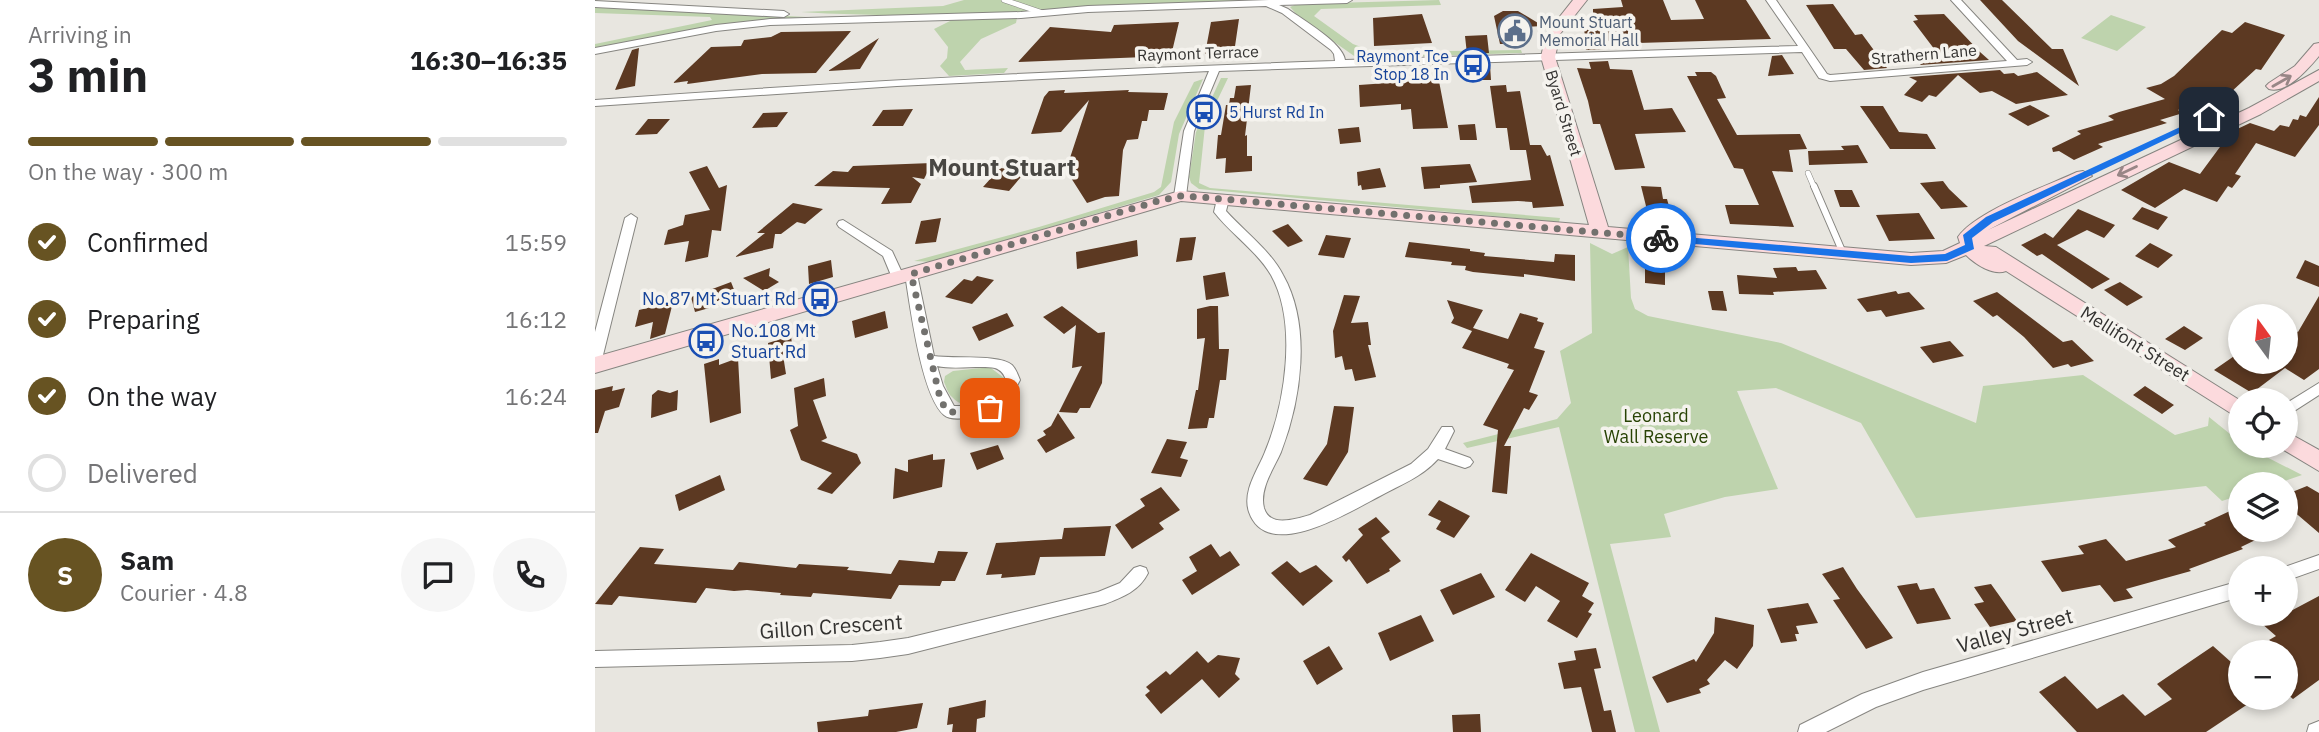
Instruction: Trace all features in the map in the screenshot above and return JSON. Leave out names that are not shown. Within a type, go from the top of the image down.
[{"type":"street","points":[[595,51],[727,27],[830,20],[1347,0]]},
{"type":"street","name":"Byard Street","points":[[1580,0],[1553,34],[1548,57],[1600,232]]},
{"type":"street","points":[[1771,0],[1804,49]]},
{"type":"street","points":[[1956,0],[2012,59]]},
{"type":"street","points":[[1267,3],[1285,11],[1334,48],[1339,54],[1340,64]]},
{"type":"street","points":[[595,4],[812,15],[830,20]]},
{"type":"street","points":[[1971,246],[1967,237],[1989,220],[2279,84],[2300,69],[2319,47]]},
{"type":"street","name":"Raymont Terrace","points":[[595,103],[783,88],[1216,67],[1804,49]]},
{"type":"street","name":"Strathern Lane","points":[[1804,49],[1823,76],[1830,78],[2012,59],[2027,62]]},
{"type":"street","points":[[595,365],[1180,196],[1189,131],[1216,67]]},
{"type":"street","points":[[1932,260],[1954,255],[2255,111],[2319,75]]},
{"type":"street","name":"Mellifont Street","points":[[1180,196],[1999,267]]},
{"type":"street","points":[[1223,199],[1220,212],[1277,275],[1289,308],[1292,340],[1289,387],[1281,432],[1256,494],[1257,513],[1266,523],[1284,528],[1302,526],[1328,516],[1421,466],[1436,452],[1447,431]]},
{"type":"street","points":[[595,359],[631,218]]},
{"type":"street","points":[[843,224],[888,254],[905,275],[941,402],[950,412],[974,412],[990,408],[1009,390],[1013,380],[1009,370],[998,363],[953,364],[930,360]]},
{"type":"street","name":"Mellifont Street","points":[[1971,246],[1976,255],[1999,267],[2031,278]]},
{"type":"street","name":"Mellifont Street","points":[[1971,246],[1999,255],[2228,403]]},
{"type":"street","points":[[2298,403],[2319,388]]},
{"type":"street","points":[[2298,448],[2319,462]]},
{"type":"street","points":[[1436,452],[1465,462]]},
{"type":"street","points":[[2298,569],[2319,562]]},
{"type":"street","name":"Gillon Crescent","points":[[595,659],[852,653],[908,646],[1099,599],[1126,589],[1140,573]]},
{"type":"street","name":"Valley Street","points":[[1807,732],[1877,697],[1986,660],[2101,631],[2228,593]]},
{"type":"lane","points":[[1004,0],[1044,13]]},
{"type":"lane","points":[[1808,173],[1843,253]]},
{"type":"green space","points":[[964,0],[1270,0],[977,14],[860,15],[801,12],[943,6]]},
{"type":"green space","points":[[1439,0],[1441,5],[1321,9],[1314,16],[1353,44],[1374,52],[1521,50],[1522,53],[1357,58],[1300,18],[1290,7],[1297,4]]},
{"type":"green space","points":[[595,8],[807,17],[745,22],[595,48],[595,44],[712,20],[710,17],[595,13]]},
{"type":"green space","points":[[2111,15],[2146,27],[2117,51],[2081,38]]},
{"type":"green space","points":[[1017,18],[1016,23],[981,39],[960,62],[965,70],[1008,68],[1004,73],[949,76],[940,66],[947,58],[948,47],[934,29],[952,20]]},
{"type":"green space","points":[[1221,78],[1228,78],[1205,126],[1199,183],[1210,188],[1560,218],[1559,222],[1199,189],[1191,183],[1189,177],[1196,132]]},
{"type":"green space","points":[[1203,79],[1179,134],[1171,182],[1159,195],[932,262],[914,261],[1154,192],[1161,187],[1174,122],[1194,82]]},
{"type":"green space","name":"Leonard Wall Reserve","points":[[1590,243],[1612,254],[1628,247],[1631,298],[1635,309],[1648,316],[1781,343],[1976,423],[1983,386],[2083,375],[2175,435],[2208,426],[2209,417],[2228,432],[2228,458],[2269,458],[2296,472],[2228,472],[2228,499],[2222,501],[2206,486],[1916,518],[1861,423],[1776,388],[1737,391],[1778,489],[1725,497],[1664,514],[1671,537],[1610,544],[1660,732],[1635,732],[1559,427],[1467,448],[1463,443],[1557,419],[1571,403],[1560,351],[1592,333]]},
{"type":"green space","points":[[991,368],[1004,378],[996,393],[975,405],[959,402],[951,396],[944,382],[945,376],[953,371]]},
{"type":"building","points":[[1621,0],[1663,0],[1671,20],[1704,19],[1695,0],[1746,0],[1771,39],[1638,43],[1637,40],[1602,41],[1604,49],[1586,50],[1582,35],[1585,35],[1584,30],[1593,29],[1593,9],[1623,7]]},
{"type":"building","points":[[1980,0],[2002,0],[2052,49],[2063,49],[2079,86],[2018,41]]},
{"type":"building","points":[[1833,4],[1855,35],[1862,34],[1887,68],[1864,70],[1846,49],[1834,49],[1806,5]]},
{"type":"building","points":[[1503,11],[1518,11],[1543,26],[1523,27],[1527,44],[1500,44],[1494,16]]},
{"type":"building","points":[[1422,14],[1432,43],[1374,46],[1373,18]]},
{"type":"building","points":[[1944,14],[1989,60],[1920,65],[1924,61],[1918,55],[1938,54],[1913,21],[1918,20],[1914,15]]},
{"type":"building","points":[[1239,19],[1234,53],[1205,54],[1211,22]]},
{"type":"building","points":[[1179,22],[1171,56],[1018,62],[1050,27],[1111,32],[1114,25]]},
{"type":"building","points":[[2245,22],[2285,35],[2261,70],[2256,69],[2230,93],[2205,98],[2178,110],[2183,113],[2160,120],[2167,123],[2098,144],[2103,147],[2074,160],[2059,151],[2053,152],[2052,148],[2081,134],[2077,131],[2114,120],[2108,116],[2165,99],[2146,88],[2161,84],[2174,76],[2222,30],[2232,33]]},
{"type":"building","points":[[851,31],[816,73],[762,74],[687,84],[688,81],[673,83],[711,47],[741,46],[744,40],[771,37],[781,32]]},
{"type":"building","points":[[1487,35],[1489,53],[1467,54],[1465,36]]},
{"type":"building","points":[[879,38],[860,69],[828,71]]},
{"type":"building","points":[[639,48],[635,86],[615,90],[632,50]]},
{"type":"building","points":[[1782,55],[1794,74],[1768,76],[1772,56]]},
{"type":"building","points":[[1608,61],[1610,69],[1632,70],[1644,110],[1672,108],[1686,132],[1635,134],[1645,168],[1615,170],[1600,124],[1593,124],[1577,68],[1591,69],[1589,62]]},
{"type":"building","points":[[1490,65],[1491,80],[1470,80],[1468,66]]},
{"type":"building","points":[[2000,70],[2004,74],[2014,73],[2018,76],[2037,72],[2068,95],[2016,104],[1992,91],[1980,93],[1958,75],[1936,97],[1929,95],[1922,102],[1904,95],[1917,81],[1909,77]]},
{"type":"building","points":[[1695,72],[1711,72],[1716,76],[1726,98],[1717,99],[1737,135],[1800,134],[1807,149],[1789,150],[1793,172],[1772,171],[1794,227],[1730,224],[1725,205],[1759,205],[1743,169],[1734,168],[1687,76],[1697,76]]},
{"type":"building","points":[[1438,76],[1448,128],[1413,129],[1411,109],[1401,110],[1401,104],[1360,107],[1359,85],[1416,81],[1416,77]]},
{"type":"building","points":[[1251,85],[1245,136],[1247,135],[1247,156],[1252,156],[1252,171],[1225,173],[1226,158],[1216,159],[1218,135],[1221,135],[1226,105],[1229,105],[1230,98],[1234,98],[1236,86]]},
{"type":"building","points":[[1506,85],[1507,92],[1520,91],[1530,145],[1541,145],[1547,156],[1550,155],[1564,206],[1533,208],[1532,202],[1518,201],[1472,203],[1469,186],[1531,180],[1526,150],[1510,150],[1507,128],[1496,128],[1490,86]]},
{"type":"building","points":[[1065,90],[1064,93],[1129,90],[1128,92],[1168,93],[1164,110],[1149,110],[1147,121],[1142,121],[1138,139],[1127,140],[1123,150],[1119,196],[1087,203],[1066,170],[1089,100],[1061,132],[1031,134],[1044,97],[1049,91]]},
{"type":"building","points":[[2319,97],[2319,125],[2295,157],[2256,143],[2235,174],[2241,176],[2232,188],[2228,186],[2217,202],[2184,189],[2155,208],[2121,190],[2169,162],[2200,174],[2231,132],[2250,123],[2274,131],[2280,125],[2289,127],[2293,119],[2298,120],[2300,115],[2306,117]]},
{"type":"building","points":[[2030,105],[2050,116],[2028,126],[2008,114]]},
{"type":"building","points":[[1860,106],[1883,106],[1899,132],[1927,134],[1936,149],[1890,149]]},
{"type":"building","points":[[913,109],[903,126],[872,126],[883,110]]},
{"type":"building","points":[[788,112],[777,127],[752,128],[763,113]]},
{"type":"building","points":[[648,119],[670,119],[657,134],[635,135]]},
{"type":"building","points":[[1475,124],[1477,140],[1460,140],[1458,125]]},
{"type":"building","points":[[1359,127],[1361,142],[1340,144],[1338,129]]},
{"type":"building","points":[[1858,145],[1868,163],[1809,165],[1808,151],[1844,150],[1841,146]]},
{"type":"building","points":[[932,163],[924,179],[912,177],[921,184],[911,203],[881,204],[890,188],[814,186],[833,171],[848,172],[853,166]]},
{"type":"building","points":[[1470,164],[1477,182],[1424,189],[1421,167]]},
{"type":"building","points":[[707,166],[719,188],[727,185],[721,231],[712,230],[708,257],[685,262],[689,241],[664,245],[668,230],[683,225],[685,215],[710,210],[689,172]]},
{"type":"building","points":[[1000,168],[1026,171],[1009,191],[983,187]]},
{"type":"building","points":[[1380,168],[1386,187],[1362,190],[1361,185],[1358,186],[1357,172]]},
{"type":"building","points":[[1943,181],[1968,207],[1941,209],[1920,183]]},
{"type":"building","points":[[1641,186],[1661,187],[1663,199],[1667,199],[1671,214],[1648,214]]},
{"type":"building","points":[[1834,190],[1852,190],[1860,207],[1840,207]]},
{"type":"building","points":[[793,203],[823,209],[805,224],[797,222],[781,234],[775,234],[773,248],[735,257],[765,233],[757,233]]},
{"type":"building","points":[[2142,207],[2168,217],[2158,230],[2132,219]]},
{"type":"building","points":[[2078,209],[2115,225],[2104,238],[2087,230],[2057,245],[2110,279],[2092,289],[2042,254],[2037,256],[2021,245],[2045,233],[2053,238]]},
{"type":"building","points":[[1919,213],[1935,239],[1889,241],[1876,215]]},
{"type":"building","points":[[941,218],[936,242],[915,244],[921,221]]},
{"type":"building","points":[[1288,224],[1303,241],[1288,247],[1272,231]]},
{"type":"building","points":[[1326,235],[1351,238],[1344,258],[1318,255]]},
{"type":"building","points":[[1196,237],[1192,260],[1176,262],[1180,238]]},
{"type":"building","points":[[1137,240],[1138,256],[1077,269],[1076,252]]},
{"type":"building","points":[[1409,242],[1470,249],[1485,253],[1484,256],[1554,262],[1555,254],[1575,255],[1575,281],[1524,274],[1524,277],[1473,272],[1465,270],[1466,266],[1451,265],[1452,262],[1405,257]]},
{"type":"building","points":[[2150,243],[2173,255],[2158,268],[2135,256]]},
{"type":"building","points":[[831,260],[833,277],[809,284],[808,266]]},
{"type":"building","points":[[2305,260],[2319,266],[2319,287],[2296,278]]},
{"type":"building","points":[[1645,261],[1665,263],[1665,285],[1645,283]]},
{"type":"building","points":[[1796,267],[1798,271],[1816,270],[1827,289],[1773,292],[1774,295],[1739,294],[1737,275],[1777,278],[1773,268]]},
{"type":"building","points":[[770,268],[769,276],[779,282],[764,291],[743,278]]},
{"type":"building","points":[[1225,272],[1229,296],[1206,300],[1203,276]]},
{"type":"building","points":[[977,276],[994,280],[972,304],[945,297],[964,279],[972,281]]},
{"type":"building","points":[[731,282],[737,297],[695,312],[691,297]]},
{"type":"building","points":[[2120,282],[2143,297],[2127,306],[2104,290]]},
{"type":"building","points":[[1708,291],[1723,291],[1727,311],[1712,310]]},
{"type":"building","points":[[1896,291],[1898,294],[1909,292],[1925,309],[1886,317],[1881,310],[1867,312],[1857,299]]},
{"type":"building","points":[[1997,292],[2063,342],[2072,340],[2094,361],[2053,368],[2024,337],[1997,315],[1993,317],[1973,301]]},
{"type":"building","points":[[1344,295],[1360,296],[1351,323],[1368,322],[1371,345],[1368,345],[1376,377],[1355,381],[1352,369],[1345,370],[1342,356],[1335,358],[1333,331]]},
{"type":"building","points":[[2319,296],[2319,369],[2304,380],[2294,374],[2298,374],[2298,332]]},
{"type":"building","points":[[1447,300],[1483,310],[1473,328],[1508,339],[1520,313],[1538,318],[1537,321],[1544,323],[1534,348],[1545,351],[1529,392],[1538,395],[1529,410],[1524,408],[1504,446],[1511,446],[1507,494],[1492,492],[1498,430],[1483,425],[1514,370],[1507,368],[1509,364],[1462,348],[1472,331],[1451,323],[1454,318]]},
{"type":"building","points":[[673,302],[665,334],[650,339],[653,322],[635,327],[639,310]]},
{"type":"building","points":[[1062,306],[1098,333],[1105,332],[1102,383],[1090,408],[1080,408],[1077,413],[1059,412],[1082,366],[1072,368],[1076,325],[1064,334],[1043,317]]},
{"type":"building","points":[[1218,306],[1219,349],[1229,349],[1226,380],[1220,380],[1214,418],[1209,418],[1207,428],[1188,429],[1198,390],[1205,338],[1197,339],[1197,309]]},
{"type":"building","points":[[885,311],[888,328],[855,338],[852,321]]},
{"type":"building","points":[[1007,313],[1014,326],[979,341],[972,327]]},
{"type":"building","points":[[2184,326],[2203,338],[2185,350],[2165,339]]},
{"type":"building","points":[[791,336],[793,352],[783,355],[786,374],[771,379],[768,343]]},
{"type":"building","points":[[1950,341],[1964,356],[1933,363],[1920,347]]},
{"type":"building","points":[[738,358],[741,413],[710,423],[704,364],[719,359],[719,365]]},
{"type":"building","points":[[2228,360],[2228,374],[2277,374],[2259,388],[2244,388],[2214,370]]},
{"type":"building","points":[[824,378],[826,396],[813,400],[827,438],[821,441],[857,454],[861,463],[832,494],[817,489],[832,473],[801,460],[790,430],[798,426],[794,388]]},
{"type":"building","points":[[613,386],[612,391],[625,388],[619,407],[605,411],[598,433],[595,433],[595,390]]},
{"type":"building","points":[[2145,386],[2174,405],[2162,414],[2133,395]]},
{"type":"building","points":[[658,390],[670,393],[678,390],[677,410],[651,418],[652,395]]},
{"type":"building","points":[[1334,406],[1354,407],[1348,452],[1327,486],[1303,479],[1327,444]]},
{"type":"building","points":[[1058,413],[1075,438],[1046,453],[1037,440],[1046,435],[1043,431],[1051,426]]},
{"type":"building","points":[[1167,439],[1187,442],[1180,458],[1188,460],[1181,477],[1151,473]]},
{"type":"building","points":[[998,445],[1004,459],[977,470],[970,453]]},
{"type":"building","points":[[933,454],[933,460],[945,459],[942,487],[893,499],[895,468],[908,472],[908,460]]},
{"type":"building","points":[[720,475],[725,490],[679,511],[675,495]]},
{"type":"building","points":[[2307,486],[2319,493],[2319,533],[2298,515],[2298,490]]},
{"type":"building","points":[[1161,487],[1180,510],[1159,523],[1164,529],[1132,549],[1115,525],[1145,506],[1140,499]]},
{"type":"building","points":[[1439,500],[1470,516],[1454,538],[1436,529],[1441,521],[1428,515]]},
{"type":"building","points":[[2228,512],[2228,542],[2251,542],[2241,547],[2243,549],[2189,569],[2191,571],[2126,589],[2133,598],[2114,602],[2100,585],[2062,592],[2041,561],[2084,554],[2078,546],[2106,539],[2126,561],[2176,547],[2168,540],[2206,525],[2204,523]]},
{"type":"building","points":[[1376,517],[1390,532],[1381,538],[1401,561],[1389,569],[1390,571],[1367,584],[1349,559],[1346,562],[1342,557],[1363,535],[1358,529]]},
{"type":"building","points":[[1111,526],[1105,556],[1040,557],[1035,575],[1001,578],[1002,574],[986,575],[996,543],[1062,539],[1064,528]]},
{"type":"building","points":[[1211,544],[1220,557],[1230,551],[1240,565],[1192,595],[1182,580],[1197,571],[1189,557]]},
{"type":"building","points":[[640,547],[664,549],[654,564],[733,570],[739,562],[796,568],[799,564],[849,567],[847,570],[891,574],[899,560],[934,563],[938,551],[968,552],[955,581],[942,581],[940,586],[899,585],[891,599],[813,593],[811,597],[706,588],[696,603],[619,596],[612,605],[595,604]]},
{"type":"building","points":[[1531,553],[1589,583],[1582,596],[1594,603],[1588,612],[1592,614],[1577,638],[1547,621],[1560,601],[1536,586],[1525,602],[1505,590]]},
{"type":"building","points":[[1287,561],[1300,573],[1316,565],[1333,581],[1303,606],[1271,573]]},
{"type":"building","points":[[1843,567],[1893,638],[1866,649],[1833,600],[1840,599],[1822,574]]},
{"type":"building","points":[[1481,573],[1495,597],[1453,615],[1440,590]]},
{"type":"building","points":[[1917,583],[1920,590],[1934,588],[1951,619],[1917,624],[1897,586]]},
{"type":"building","points":[[1991,584],[2017,621],[1990,627],[1974,604],[1984,602],[1974,587]]},
{"type":"building","points":[[2319,596],[2319,680],[2298,695],[2298,640],[2269,640],[2276,636],[2264,626],[2298,626],[2298,607]]},
{"type":"building","points":[[1808,603],[1818,623],[1796,626],[1799,634],[1795,634],[1797,641],[1781,643],[1767,609]]},
{"type":"building","points":[[1421,615],[1434,641],[1390,661],[1378,633]]},
{"type":"building","points":[[1715,617],[1754,625],[1753,646],[1737,669],[1725,660],[1707,680],[1710,684],[1699,689],[1701,693],[1667,703],[1652,677],[1694,659],[1696,662],[1714,633]]},
{"type":"building","points":[[1329,646],[1343,669],[1317,685],[1303,661]]},
{"type":"building","points":[[2213,646],[2228,659],[2228,710],[2239,710],[2206,732],[2077,732],[2039,692],[2065,676],[2097,709],[2123,694],[2145,716],[2172,699],[2157,684]]},
{"type":"building","points":[[1596,648],[1601,668],[1594,669],[1604,711],[1611,710],[1616,732],[1592,732],[1581,687],[1564,689],[1558,663],[1576,660],[1574,651]]},
{"type":"building","points":[[1197,651],[1208,663],[1218,655],[1240,658],[1235,674],[1240,679],[1219,698],[1202,679],[1161,714],[1145,695],[1150,691],[1146,687],[1166,671],[1170,675]]},
{"type":"building","points":[[986,700],[985,717],[977,719],[976,732],[952,732],[953,724],[947,725],[949,708]]},
{"type":"building","points":[[923,703],[917,728],[896,732],[818,732],[817,722],[868,716],[869,710]]},
{"type":"building","points":[[1480,714],[1481,732],[1453,732],[1452,715]]},
{"type":"way so far","points":[[990,408],[974,412],[950,412],[941,402],[911,274],[1158,201],[1180,196],[1199,197],[1661,238]]},
{"type":"place","name":"Mount Stuart Memorial Hall","points":[[1515,31]]},
{"type":"place","name":"Raymont Tce Stop 18 In","points":[[1473,65]]},
{"type":"place","name":"5 Hurst Rd In","points":[[1204,112]]},
{"type":"place","name":"No.87 Mt Stuart Rd","points":[[820,299]]},
{"type":"place","name":"No.108 Mt Stuart Rd","points":[[706,341]]},
{"type":"district","name":"Mount Stuart","points":[[1002,168]]},
{"type":"route","points":[[1661,238],[1911,259],[1932,260],[1947,257],[1971,246],[1967,237],[1989,220],[2209,117]]}]
